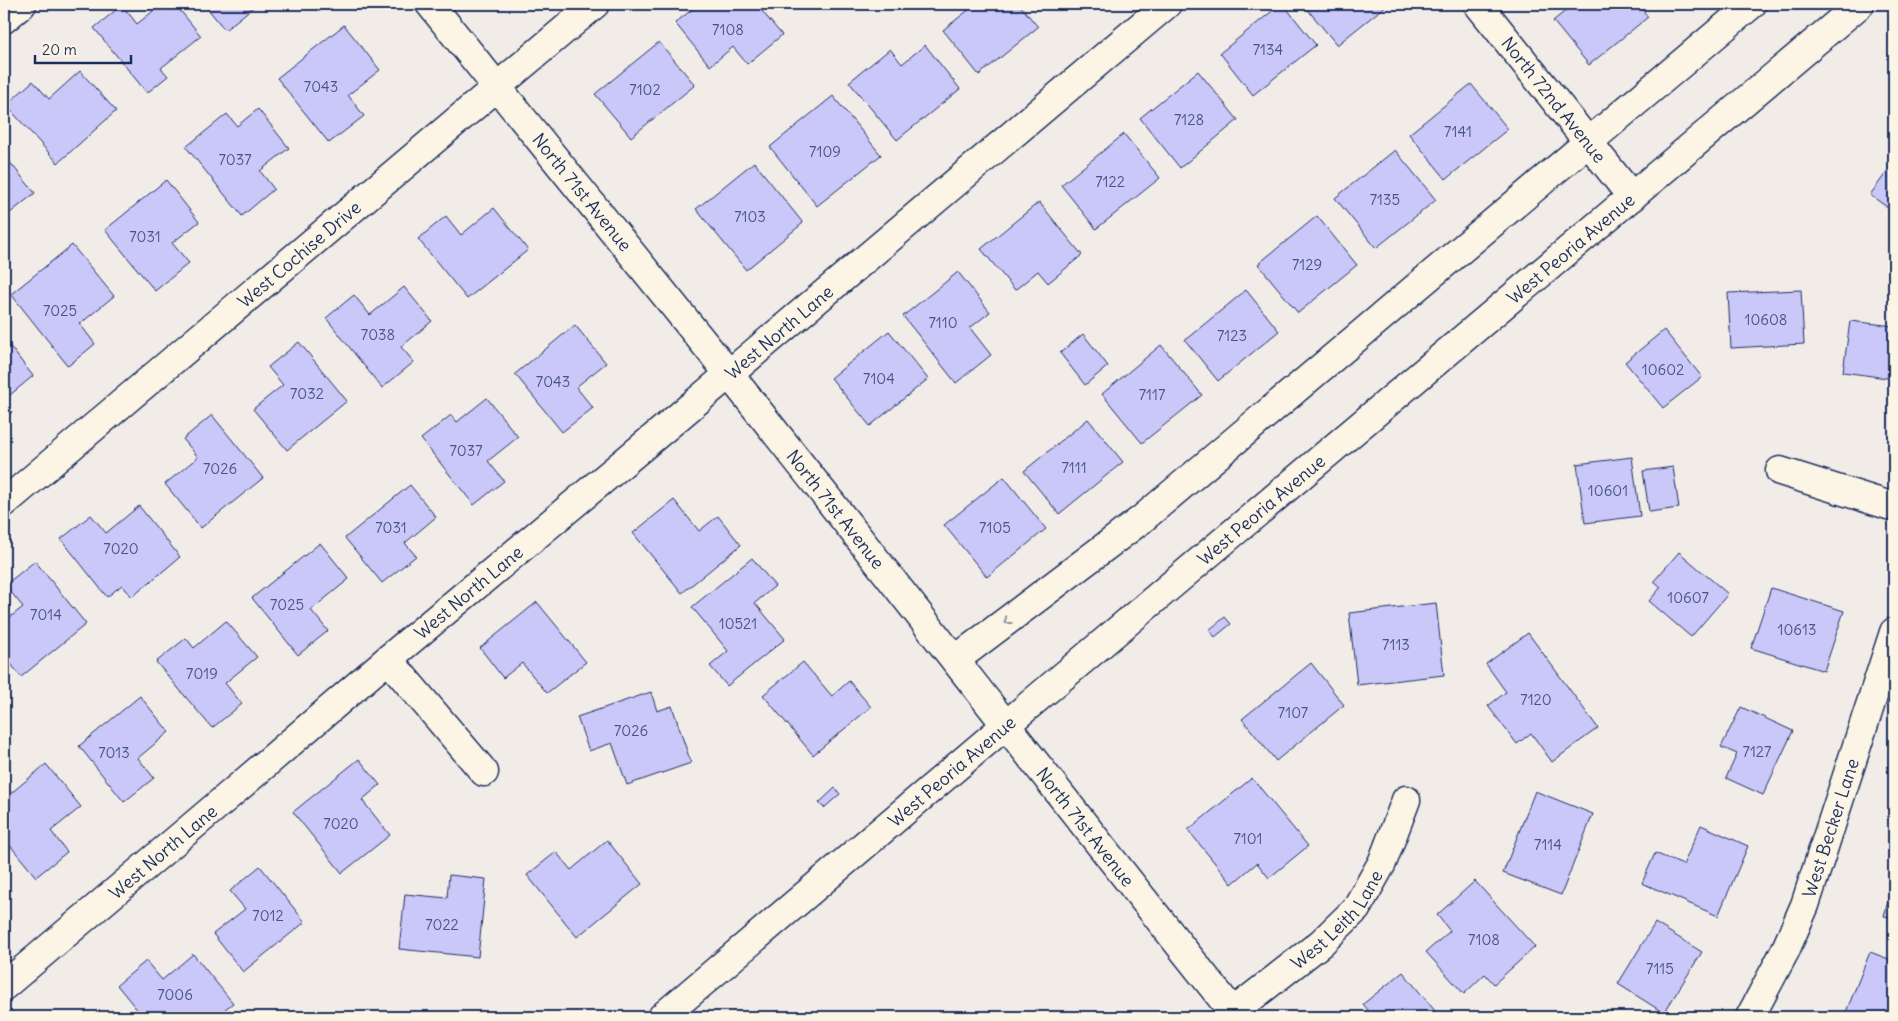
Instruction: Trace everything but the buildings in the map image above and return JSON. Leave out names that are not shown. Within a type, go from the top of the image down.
[{"type":"street","points":[[4,19],[22,4]]},
{"type":"street","name":"North 71st Avenue","points":[[430,4],[729,374],[1235,1015]]},
{"type":"street","name":"West Cochise Drive","points":[[4,503],[595,4]]},
{"type":"street","name":"West North Lane","points":[[4,986],[388,659],[1167,4]]},
{"type":"street","name":"North 72nd Avenue","points":[[1478,4],[1632,197]]},
{"type":"street","points":[[955,660],[1142,519],[1752,4]]},
{"type":"street","name":"West Peoria Avenue","points":[[662,1017],[1860,4]]},
{"type":"street","points":[[1780,471],[1894,508]]},
{"type":"street","name":"West Becker Lane","points":[[1750,1017],[1785,951],[1805,905],[1894,632]]},
{"type":"street","points":[[388,659],[484,772]]},
{"type":"street","name":"West Leith Lane","points":[[1235,1015],[1321,943],[1356,909],[1382,863],[1406,800]]}]
